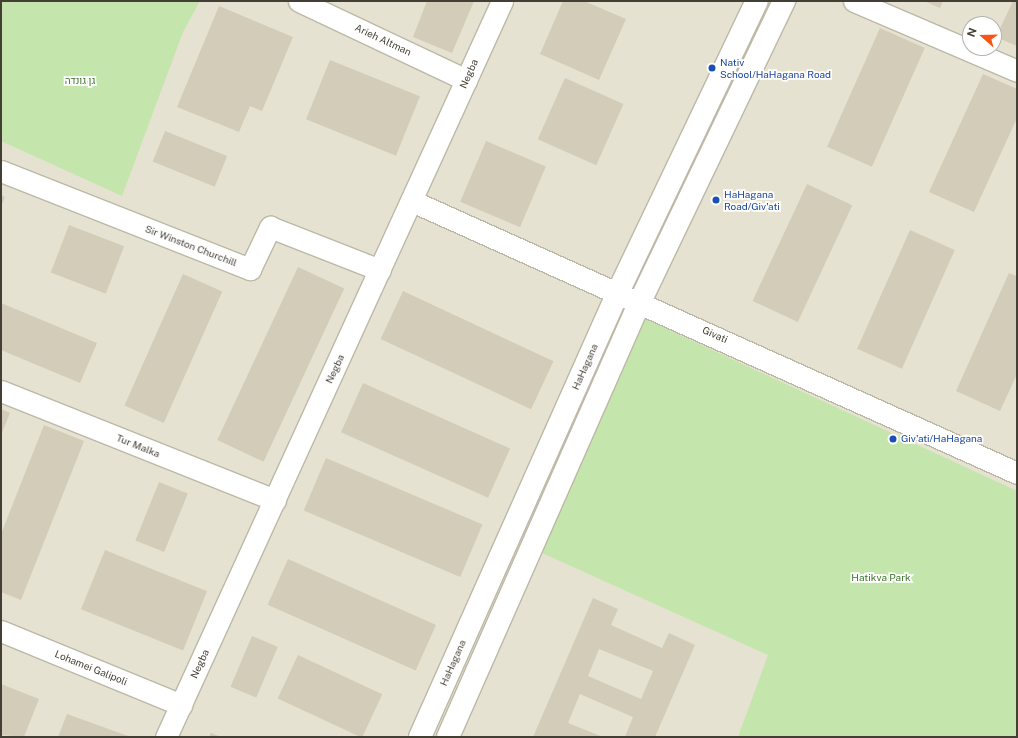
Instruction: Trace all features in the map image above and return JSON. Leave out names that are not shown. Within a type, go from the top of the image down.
[{"type":"street","name":"Arieh Altman","points":[[299,1],[466,80]]},
{"type":"street","name":"Negba","points":[[166,737],[502,1]]},
{"type":"street","name":"HaHagana","points":[[420,737],[618,292],[758,1]]},
{"type":"street","points":[[448,737],[640,302],[784,1]]},
{"type":"street","points":[[854,1],[1017,71]]},
{"type":"street","name":"Sir Winston Churchill","points":[[1,171],[250,269],[270,227],[380,270]]},
{"type":"street","name":"Givati","points":[[412,201],[1016,470]]},
{"type":"street","name":"Tur Malka","points":[[1,391],[275,500]]},
{"type":"street","name":"Lohamei Galipoli","points":[[1,630],[181,705]]},
{"type":"shaded area","points":[[1,1],[1017,1],[1017,737],[1,737]]},
{"type":"green space","name":"גן גונדה","points":[[1,1],[200,1],[183,32],[122,196],[1,141]]},
{"type":"green space","name":"Hatikva Park","points":[[643,318],[1017,491],[1017,737],[738,737],[768,655],[542,553]]},
{"type":"building","points":[[427,1],[474,1],[452,53],[413,37]]},
{"type":"building","points":[[563,1],[584,1],[626,19],[599,80],[540,54]]},
{"type":"building","points":[[924,1],[943,1],[940,8]]},
{"type":"building","points":[[1013,1],[1017,1],[1017,46],[1002,40],[1002,24]]},
{"type":"building","points":[[219,6],[293,37],[262,111],[250,106],[239,132],[177,107]]},
{"type":"building","points":[[880,28],[925,48],[872,167],[827,147]]},
{"type":"building","points":[[330,60],[420,96],[396,156],[306,119]]},
{"type":"building","points":[[983,74],[1017,89],[1017,118],[974,212],[929,192]]},
{"type":"building","points":[[565,78],[623,104],[596,165],[538,139]]},
{"type":"building","points":[[165,131],[227,156],[215,187],[153,162]]},
{"type":"building","points":[[486,141],[546,166],[520,227],[460,202]]},
{"type":"building","points":[[807,184],[852,205],[798,322],[752,301]]},
{"type":"building","points":[[1,195],[5,197],[1,207]]},
{"type":"building","points":[[69,225],[124,246],[106,294],[51,273]]},
{"type":"building","points":[[910,230],[955,250],[902,369],[857,349]]},
{"type":"building","points":[[298,267],[344,289],[264,462],[217,440]]},
{"type":"building","points":[[1009,273],[1017,276],[1017,374],[1000,411],[956,391]]},
{"type":"building","points":[[183,274],[222,291],[164,423],[124,406]]},
{"type":"building","points":[[403,291],[553,361],[531,409],[381,339]]},
{"type":"building","points":[[1,303],[97,343],[80,383],[1,350]]},
{"type":"building","points":[[363,383],[510,448],[488,498],[341,432]]},
{"type":"building","points":[[1,409],[10,413],[1,435]]},
{"type":"building","points":[[44,425],[84,441],[21,600],[1,592],[1,534]]},
{"type":"building","points":[[326,458],[482,524],[460,577],[304,510]]},
{"type":"building","points":[[159,482],[188,494],[164,552],[135,540]]},
{"type":"building","points":[[105,550],[207,591],[183,651],[81,609]]},
{"type":"building","points":[[288,559],[436,625],[416,671],[268,605]]},
{"type":"building","points":[[593,598],[618,609],[611,625],[662,648],[669,633],[695,645],[655,737],[625,737],[633,717],[580,694],[568,723],[603,737],[533,737]],"holes":[[[599,649],[653,671],[641,699],[588,676]]]},
{"type":"building","points":[[252,636],[278,647],[256,698],[231,687]]},
{"type":"building","points":[[298,655],[382,694],[362,737],[278,699]]},
{"type":"building","points":[[1,684],[39,699],[24,737],[1,735]]},
{"type":"building","points":[[67,714],[131,737],[58,737]]},
{"type":"building","points":[[211,733],[221,737],[209,737]]},
{"type":"place","name":"Nativ School/HaHagana Road","points":[[712,68]]},
{"type":"place","name":"HaHagana Road/Giv'ati","points":[[716,200]]},
{"type":"place","name":"Giv'ati/HaHagana","points":[[893,439]]}]
